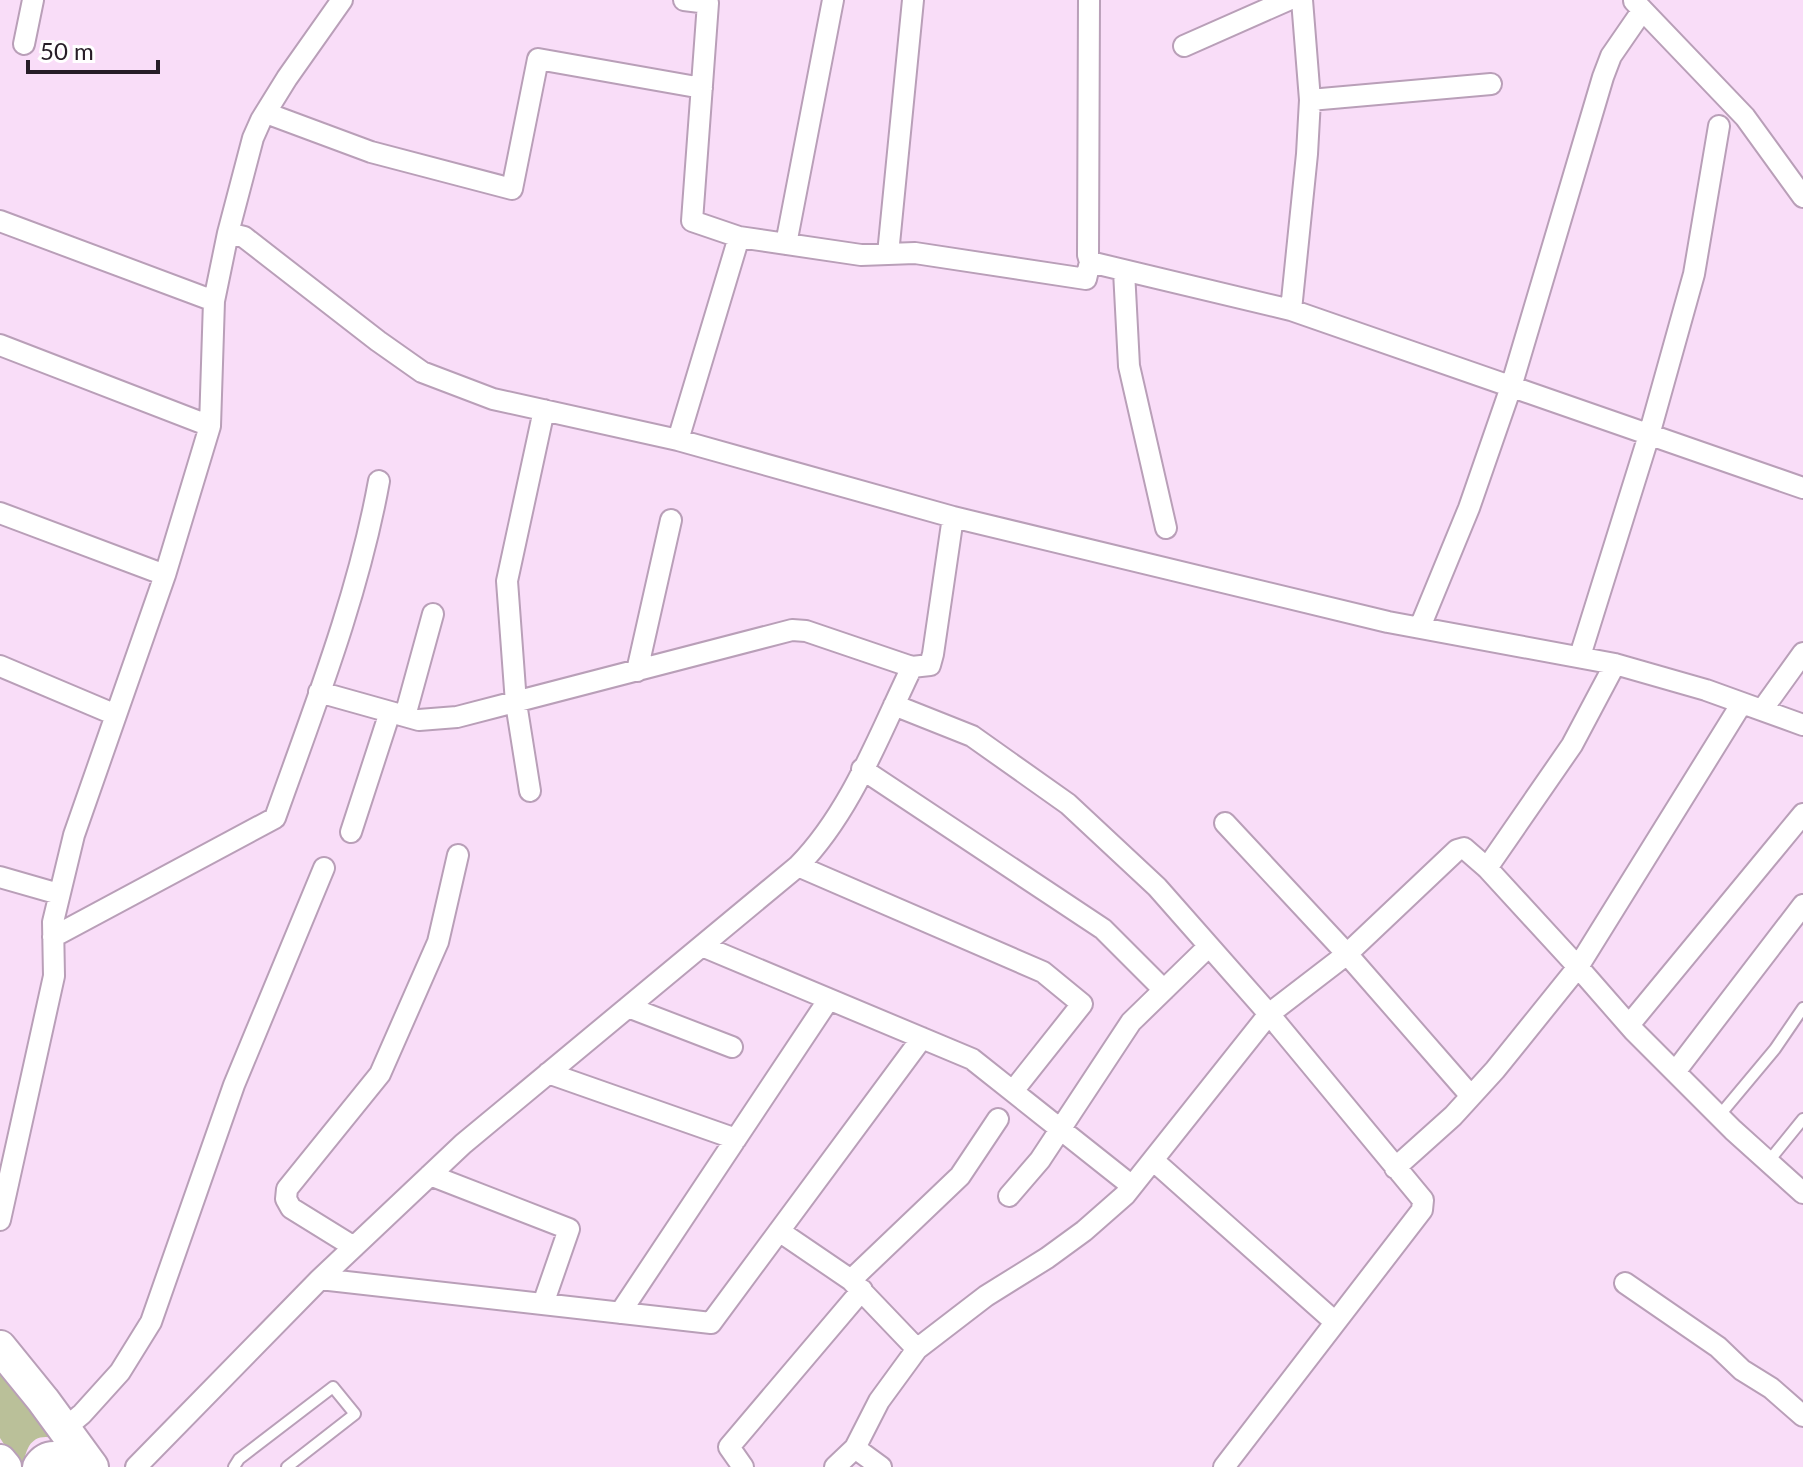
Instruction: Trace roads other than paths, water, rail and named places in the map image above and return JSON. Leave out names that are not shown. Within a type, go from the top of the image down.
[{"type":"main road","points":[[0,1347],[92,1467]]},
{"type":"main road","points":[[39,1467],[43,1461],[55,1457],[71,1467]]},
{"type":"main road","points":[[0,1461],[5,1467]]},
{"type":"street","points":[[24,44],[33,0]]},
{"type":"street","points":[[0,1220],[54,976],[53,922],[74,835],[165,575],[210,426],[214,301],[253,138],[266,113],[342,0]]},
{"type":"street","points":[[684,0],[708,3],[692,221],[739,237],[786,244],[861,255],[915,253],[1086,279],[1090,262],[1089,0]]},
{"type":"street","points":[[786,244],[833,0]]},
{"type":"street","points":[[888,254],[913,0]]},
{"type":"street","points":[[1184,46],[1288,0]]},
{"type":"street","points":[[1291,310],[1310,100],[1302,0]]},
{"type":"street","points":[[1420,627],[1469,508],[1511,387],[1603,77],[1638,5],[1745,117],[1803,197]]},
{"type":"street","points":[[266,113],[371,152],[512,189],[538,59],[702,88]]},
{"type":"street","points":[[1310,100],[1491,84]]},
{"type":"street","points":[[1580,656],[1649,435],[1694,274],[1719,126]]},
{"type":"street","points":[[0,221],[214,301]]},
{"type":"street","points":[[228,233],[244,237],[422,372],[493,399],[678,440],[953,517],[1420,627],[1615,664],[1803,725]]},
{"type":"street","points":[[678,440],[739,237]]},
{"type":"street","points":[[1090,262],[1291,310],[1803,488]]},
{"type":"street","points":[[1124,271],[1129,366],[1166,528]]},
{"type":"street","points":[[0,345],[210,426]]},
{"type":"street","points":[[530,791],[516,703],[507,581],[544,410]]},
{"type":"street","points":[[53,937],[275,818],[369,538],[379,481]]},
{"type":"street","points":[[0,513],[165,575]]},
{"type":"street","points":[[319,692],[419,720],[457,717],[792,630],[806,631],[912,667],[925,668],[932,660],[953,517]]},
{"type":"street","points":[[637,671],[671,520]]},
{"type":"street","points":[[351,832],[398,714],[433,614]]},
{"type":"street","points":[[1762,710],[1803,653]]},
{"type":"street","points":[[1487,868],[1572,745],[1615,664]]},
{"type":"street","points":[[0,666],[116,715]]},
{"type":"street","points":[[136,1467],[320,1279],[463,1144],[798,866],[818,845],[862,769],[912,667]]},
{"type":"street","points":[[1395,1168],[1471,1096],[1578,967],[1742,703]]},
{"type":"street","points":[[894,705],[972,736],[1068,804],[1157,887],[1207,948],[1269,1014],[1424,1204],[1224,1467]]},
{"type":"street","points":[[862,769],[1103,929],[1164,990]]},
{"type":"street","points":[[1629,1025],[1803,814]]},
{"type":"street","points":[[1225,823],[1347,954],[1471,1096]]},
{"type":"street","points":[[835,1467],[855,1448],[879,1401],[917,1349],[986,1296],[1084,1231],[1154,1161],[1269,1014],[1347,954],[1457,850],[1464,848],[1487,868],[1675,1072],[1802,1191]]},
{"type":"street","points":[[354,1247],[291,1208],[286,1199],[287,1189],[380,1074],[438,942],[458,855]]},
{"type":"street","points":[[798,866],[1043,972],[1082,1004],[1013,1091]]},
{"type":"street","points":[[64,1429],[120,1372],[151,1322],[234,1085],[324,868]]},
{"type":"street","points":[[0,877],[59,894]]},
{"type":"street","points":[[1675,1072],[1803,905]]},
{"type":"street","points":[[702,946],[972,1059],[1132,1186]]},
{"type":"street","points":[[1009,1196],[1040,1160],[1131,1022],[1207,948]]},
{"type":"street","points":[[620,1313],[829,999]]},
{"type":"street","points":[[628,1007],[732,1047]]},
{"type":"street","points":[[320,1279],[711,1323],[922,1038]]},
{"type":"street","points":[[548,1073],[736,1139]]},
{"type":"street","points":[[743,1467],[729,1447],[857,1285],[960,1176],[998,1119]]},
{"type":"street","points":[[1154,1161],[1335,1322]]},
{"type":"street","points":[[430,1175],[569,1229],[543,1304]]},
{"type":"street","points":[[779,1231],[857,1285],[917,1349]]},
{"type":"street","points":[[1625,1283],[1706,1337],[1742,1370],[1771,1388],[1803,1416]]},
{"type":"street","points":[[855,1448],[881,1467]]},
{"type":"lane","points":[[1719,1116],[1775,1049],[1803,1008]]},
{"type":"lane","points":[[1768,1162],[1803,1119]]},
{"type":"lane","points":[[234,1467],[239,1459],[333,1387],[355,1414],[287,1467]]}]
